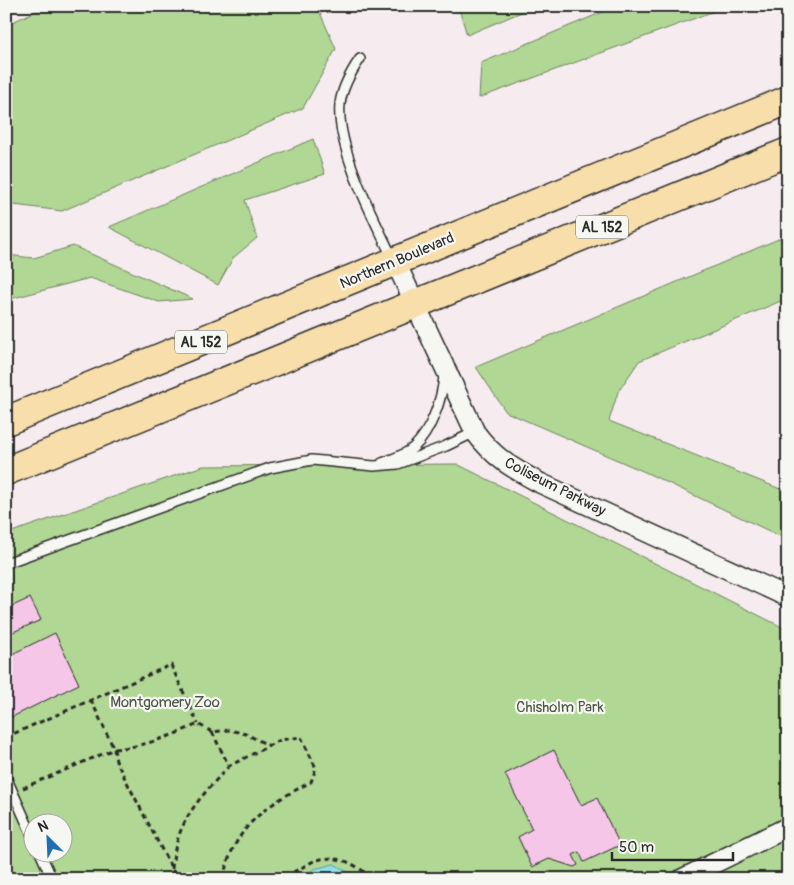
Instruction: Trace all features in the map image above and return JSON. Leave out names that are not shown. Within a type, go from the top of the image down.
[{"type":"highway","name":"Northern Boulevard","points":[[6,421],[788,100]]},
{"type":"highway","name":"AL 152","points":[[6,471],[788,152]]},
{"type":"street","name":"Coliseum Parkway","points":[[394,261],[416,303],[475,432],[488,450],[509,467],[788,597]]},
{"type":"street","points":[[682,879],[788,827]]},
{"type":"lane","points":[[360,59],[350,76],[340,102],[340,125],[350,159],[394,261]]},
{"type":"lane","points":[[374,466],[412,449],[424,435],[440,401],[445,366]]},
{"type":"lane","points":[[6,563],[270,468],[312,460],[374,466],[398,464],[446,446],[475,432]]},
{"type":"lane","points":[[6,777],[22,812]]},
{"type":"lane","points":[[44,862],[52,879]]},
{"type":"path","points":[[6,737],[171,666],[198,724],[212,732],[229,766]]},
{"type":"path","points":[[91,700],[114,749],[116,761],[172,869],[175,874],[190,879]]},
{"type":"path","points":[[13,792],[114,749],[130,748],[176,734],[198,724]]},
{"type":"path","points":[[212,732],[230,730],[246,734],[268,746]]},
{"type":"path","points":[[172,869],[174,851],[187,815],[229,766],[280,740],[301,737],[316,768],[311,782],[275,801],[240,834],[226,864],[223,879]]},
{"type":"path","points":[[288,879],[289,875],[307,864],[328,857],[348,860],[373,879]]},
{"type":"green space","points":[[47,6],[317,6],[336,49],[303,108],[62,211],[6,204],[6,25]]},
{"type":"green space","points":[[458,6],[536,6],[467,35]]},
{"type":"green space","points":[[617,6],[728,6],[479,98],[481,63]]},
{"type":"green space","points":[[313,139],[325,174],[245,200],[257,238],[233,258],[218,285],[109,227]]},
{"type":"green space","points":[[788,235],[788,298],[639,361],[618,392],[609,421],[788,492],[788,540],[645,472],[506,412],[476,367]]},
{"type":"green space","points":[[73,246],[193,299],[159,302],[90,278],[6,300],[6,255],[34,258]]},
{"type":"green space","points":[[457,464],[788,630],[788,879],[6,879],[6,534],[203,466]]},
{"type":"water","points":[[334,864],[360,879],[338,879],[328,875],[320,879],[297,879],[314,869]]},
{"type":"building","points":[[30,598],[41,620],[6,635],[6,609]]},
{"type":"building","points":[[55,633],[79,684],[12,717],[6,704],[6,657]]},
{"type":"building","points":[[554,750],[581,805],[597,798],[620,845],[584,862],[579,852],[573,855],[578,865],[574,867],[549,859],[532,867],[518,837],[532,829],[505,774]]},
{"type":"park label","name":"Montgomery Zoo","points":[[165,702]]},
{"type":"park label","name":"Chisholm Park","points":[[560,707]]}]
